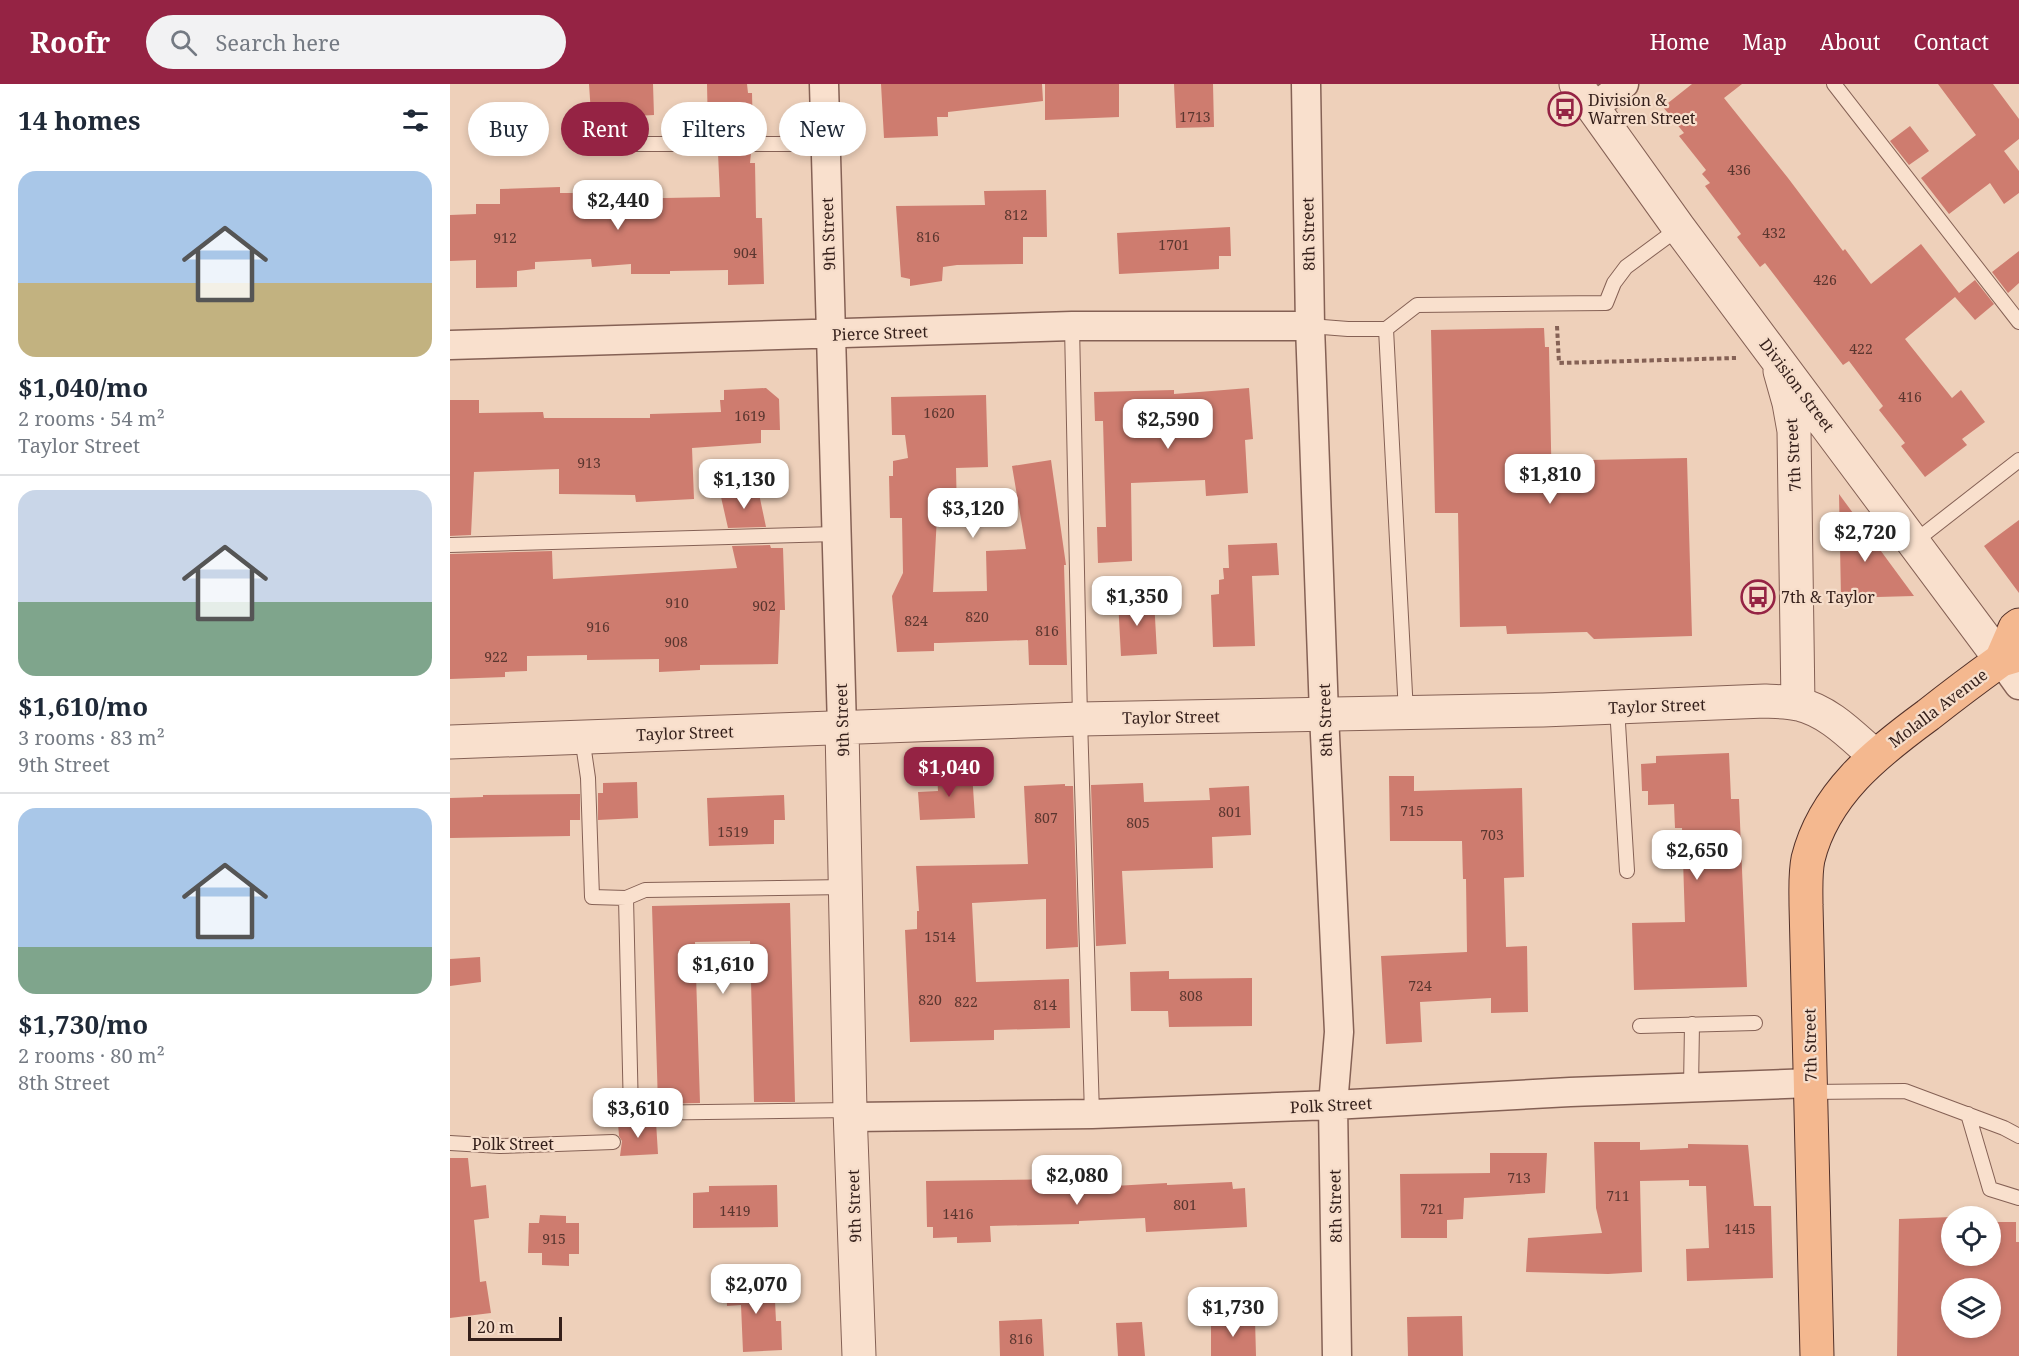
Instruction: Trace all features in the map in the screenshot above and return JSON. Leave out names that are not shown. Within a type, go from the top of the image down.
[{"type":"main road","name":"Molalla Avenue","points":[[1875,756],[2013,666],[2016,628],[2019,625]]},
{"type":"main road","name":"7th Street","points":[[1817,1356],[1806,905],[1808,861],[1816,834],[1827,811],[1841,791],[1875,756]]},
{"type":"street","name":"9th Street","points":[[824,84],[824,102]]},
{"type":"street","name":"8th Street","points":[[1306,84],[1310,326],[1324,714],[1339,1032],[1333,1105],[1337,1356]]},
{"type":"street","points":[[1585,96],[1624,84]]},
{"type":"street","name":"Division Street","points":[[1585,96],[1679,228],[1759,356],[1914,542],[2013,666]]},
{"type":"street","name":"9th Street","points":[[825,156],[859,1356]]},
{"type":"street","name":"Pierce Street","points":[[450,345],[1072,326],[1310,326]]},
{"type":"street","name":"7th Street","points":[[1759,356],[1782,378],[1794,431],[1798,704]]},
{"type":"street","name":"Taylor Street","points":[[450,742],[1080,718],[1406,713],[1765,701],[1798,704],[1826,716],[1845,729],[1875,756]]},
{"type":"street","name":"Polk Street","points":[[851,1114],[1092,1114],[1691,1088],[1811,1087]]},
{"type":"lane","points":[[1834,84],[2019,322]]},
{"type":"lane","points":[[649,144],[779,144]]},
{"type":"lane","points":[[1310,326],[1386,329],[1417,306],[1606,303],[1614,283],[1626,267],[1679,228]]},
{"type":"lane","points":[[1072,326],[1080,718],[1092,1114]]},
{"type":"lane","points":[[1386,329],[1406,713]]},
{"type":"lane","points":[[1914,542],[2019,460]]},
{"type":"lane","points":[[450,545],[836,534]]},
{"type":"lane","points":[[1617,707],[1627,871]]},
{"type":"lane","points":[[582,737],[588,778],[592,897],[626,897],[645,890],[846,887]]},
{"type":"lane","points":[[626,897],[631,1113],[851,1114]]},
{"type":"lane","points":[[1640,1026],[1755,1023]]},
{"type":"lane","points":[[1691,1088],[1692,1024]]},
{"type":"lane","points":[[1811,1087],[1905,1091],[2004,1128],[2019,1136]]},
{"type":"lane","points":[[1968,1114],[1990,1189],[2019,1198]]},
{"type":"lane","name":"Polk Street","points":[[450,1143],[500,1146],[613,1142]]},
{"type":"path","points":[[1557,304],[1559,363],[1759,356]]},
{"type":"building","points":[[589,84],[653,84],[654,115],[649,115],[649,102],[590,102]]},
{"type":"building","points":[[707,84],[747,84],[748,93],[752,93],[752,102],[707,102]]},
{"type":"building","points":[[881,84],[1042,84],[1043,101],[948,112],[948,117],[937,117],[938,136],[884,138]]},
{"type":"building","points":[[1045,84],[1119,84],[1119,117],[1045,120]]},
{"type":"building","points":[[1174,84],[1213,84],[1214,127],[1176,128]]},
{"type":"building","points":[[1692,84],[1742,84],[1724,98],[1871,284],[1921,244],[1959,293],[1975,280],[1994,304],[1975,320],[1955,297],[1905,339],[1952,398],[1961,390],[1985,422],[1962,439],[1967,445],[1925,477],[1901,446],[1905,443],[1879,410],[1883,406],[1849,361],[1843,365],[1765,263],[1760,267],[1737,237],[1741,234],[1705,186],[1710,183],[1702,174],[1706,170],[1679,136],[1684,133],[1663,107]]},
{"type":"building","points":[[1938,84],[1993,84],[2019,119],[2019,139],[2004,151],[2019,171],[2019,193],[2004,204],[1990,183],[1949,214],[1921,178],[1976,135]]},
{"type":"building","points":[[1910,126],[1929,151],[1909,165],[1890,141]]},
{"type":"building","points":[[718,156],[751,156],[750,163],[755,163],[756,218],[762,218],[764,284],[728,285],[728,270],[631,274],[631,264],[592,267],[591,259],[535,262],[535,269],[517,271],[517,287],[476,288],[476,260],[450,261],[450,215],[476,214],[476,204],[500,204],[500,189],[560,187],[560,193],[607,193],[608,199],[720,197]]},
{"type":"building","points":[[1046,190],[1047,237],[1023,237],[1023,264],[943,267],[942,281],[910,286],[910,279],[901,277],[896,206],[985,205],[984,191]]},
{"type":"building","points":[[1230,227],[1231,256],[1219,256],[1219,269],[1119,274],[1117,233]]},
{"type":"building","points":[[2019,251],[2019,283],[2008,293],[1992,272]]},
{"type":"building","points":[[1544,328],[1545,347],[1549,347],[1552,496],[1590,460],[1687,458],[1692,636],[1594,639],[1587,632],[1507,634],[1506,626],[1460,627],[1458,513],[1435,513],[1431,330]]},
{"type":"building","points":[[766,388],[779,399],[780,430],[761,430],[761,443],[692,448],[694,499],[636,502],[635,495],[559,494],[559,469],[474,472],[471,535],[450,536],[450,400],[479,400],[479,413],[543,412],[544,418],[650,418],[650,414],[721,412],[720,400],[724,400],[724,390]]},
{"type":"building","points":[[1249,388],[1253,439],[1245,440],[1248,493],[1206,496],[1205,480],[1131,483],[1132,561],[1098,563],[1097,527],[1106,527],[1103,421],[1095,421],[1094,392],[1174,390],[1174,394]]},
{"type":"building","points":[[986,395],[988,467],[956,468],[957,516],[937,516],[933,592],[987,591],[986,551],[1026,549],[1012,466],[1051,460],[1066,565],[1064,565],[1067,665],[1029,665],[1028,640],[934,643],[934,651],[897,652],[892,596],[903,573],[902,518],[890,518],[889,476],[893,476],[893,461],[908,458],[905,435],[892,435],[891,397]]},
{"type":"building","points":[[758,489],[766,527],[728,528],[721,497]]},
{"type":"building","points":[[1839,494],[1914,596],[1841,598]]},
{"type":"building","points":[[2019,520],[2019,593],[1984,546]]},
{"type":"building","points":[[1277,543],[1279,575],[1252,576],[1255,646],[1213,647],[1211,595],[1219,594],[1219,580],[1224,579],[1223,568],[1229,568],[1228,545]]},
{"type":"building","points":[[770,545],[771,548],[783,548],[785,610],[780,610],[778,664],[700,665],[700,670],[659,672],[659,659],[587,660],[587,655],[527,656],[527,671],[505,672],[505,677],[450,679],[450,554],[552,551],[553,579],[737,568],[732,546]]},
{"type":"building","points":[[1154,599],[1157,654],[1121,656],[1118,600]]},
{"type":"building","points":[[1729,753],[1731,799],[1739,799],[1747,987],[1634,990],[1632,923],[1685,922],[1682,828],[1675,828],[1674,804],[1648,805],[1648,791],[1642,791],[1641,764],[1656,763],[1656,756]]},
{"type":"building","points":[[972,772],[975,818],[920,820],[918,792],[938,791],[937,774]]},
{"type":"building","points":[[1389,776],[1414,776],[1414,791],[1522,788],[1524,877],[1504,878],[1506,947],[1527,946],[1528,1012],[1491,1013],[1491,998],[1420,1002],[1422,1042],[1386,1044],[1381,956],[1467,952],[1466,879],[1463,879],[1462,841],[1390,841]]},
{"type":"building","points":[[637,782],[638,818],[598,820],[598,793],[603,793],[603,783]]},
{"type":"building","points":[[1143,783],[1144,802],[1210,800],[1209,788],[1249,786],[1251,835],[1212,837],[1213,868],[1122,871],[1126,944],[1096,946],[1091,785]]},
{"type":"building","points":[[1065,784],[1065,786],[1073,786],[1078,947],[1046,949],[1046,899],[972,903],[976,982],[1069,979],[1070,1028],[994,1030],[994,1040],[910,1042],[905,930],[917,929],[917,911],[919,911],[916,866],[1028,864],[1024,786]]},
{"type":"building","points":[[580,794],[580,820],[570,820],[570,836],[450,838],[450,798],[483,797],[483,795]]},
{"type":"building","points":[[784,795],[785,820],[774,820],[774,844],[709,846],[707,798]]},
{"type":"building","points":[[790,903],[795,1102],[754,1102],[750,941],[695,942],[700,1103],[658,1104],[652,906]]},
{"type":"building","points":[[480,957],[481,982],[450,986],[450,959]]},
{"type":"building","points":[[1169,971],[1169,979],[1252,978],[1252,1026],[1169,1027],[1168,1011],[1131,1011],[1130,972]]},
{"type":"building","points":[[656,1122],[658,1154],[620,1156],[622,1141],[619,1136],[618,1123]]},
{"type":"building","points":[[1594,1142],[1640,1142],[1640,1150],[1688,1148],[1688,1144],[1748,1145],[1754,1206],[1771,1206],[1773,1278],[1687,1281],[1686,1249],[1709,1248],[1706,1186],[1689,1186],[1689,1180],[1640,1181],[1642,1272],[1608,1274],[1526,1272],[1528,1238],[1602,1233],[1596,1208]]},
{"type":"building","points":[[1490,1153],[1547,1153],[1545,1193],[1464,1198],[1463,1219],[1447,1220],[1447,1238],[1401,1238],[1400,1174],[1490,1173]]},
{"type":"building","points":[[450,1158],[468,1158],[471,1187],[486,1185],[489,1218],[474,1220],[480,1282],[486,1281],[491,1313],[450,1318]]},
{"type":"building","points":[[1078,1179],[1078,1188],[1232,1182],[1233,1189],[1245,1188],[1247,1227],[1146,1232],[1145,1218],[1079,1221],[1079,1224],[990,1226],[991,1242],[957,1243],[957,1237],[933,1238],[933,1227],[927,1227],[926,1181]]},
{"type":"building","points":[[777,1185],[778,1227],[693,1228],[693,1193],[709,1192],[709,1186]]},
{"type":"building","points":[[540,1215],[566,1216],[566,1223],[579,1223],[579,1254],[569,1254],[569,1266],[542,1265],[542,1253],[528,1253],[529,1223],[539,1223]]},
{"type":"building","points":[[1941,1217],[1941,1266],[2001,1266],[2001,1222],[2016,1222],[2016,1242],[2019,1242],[2019,1356],[1897,1356],[1899,1219]]},
{"type":"building","points":[[768,1280],[769,1301],[775,1301],[776,1321],[781,1321],[782,1350],[743,1352],[741,1305],[727,1306],[726,1282]]},
{"type":"building","points":[[1462,1316],[1463,1356],[1408,1356],[1407,1317]]},
{"type":"building","points":[[1042,1319],[1044,1356],[1000,1356],[999,1321]]},
{"type":"building","points":[[1255,1319],[1256,1356],[1211,1356],[1211,1320]]},
{"type":"building","points":[[1142,1322],[1145,1356],[1118,1356],[1116,1323]]},
{"type":"place","name":"Division & Warren Street","points":[[1565,109]]},
{"type":"place","name":"7th & Taylor","points":[[1758,597]]}]
